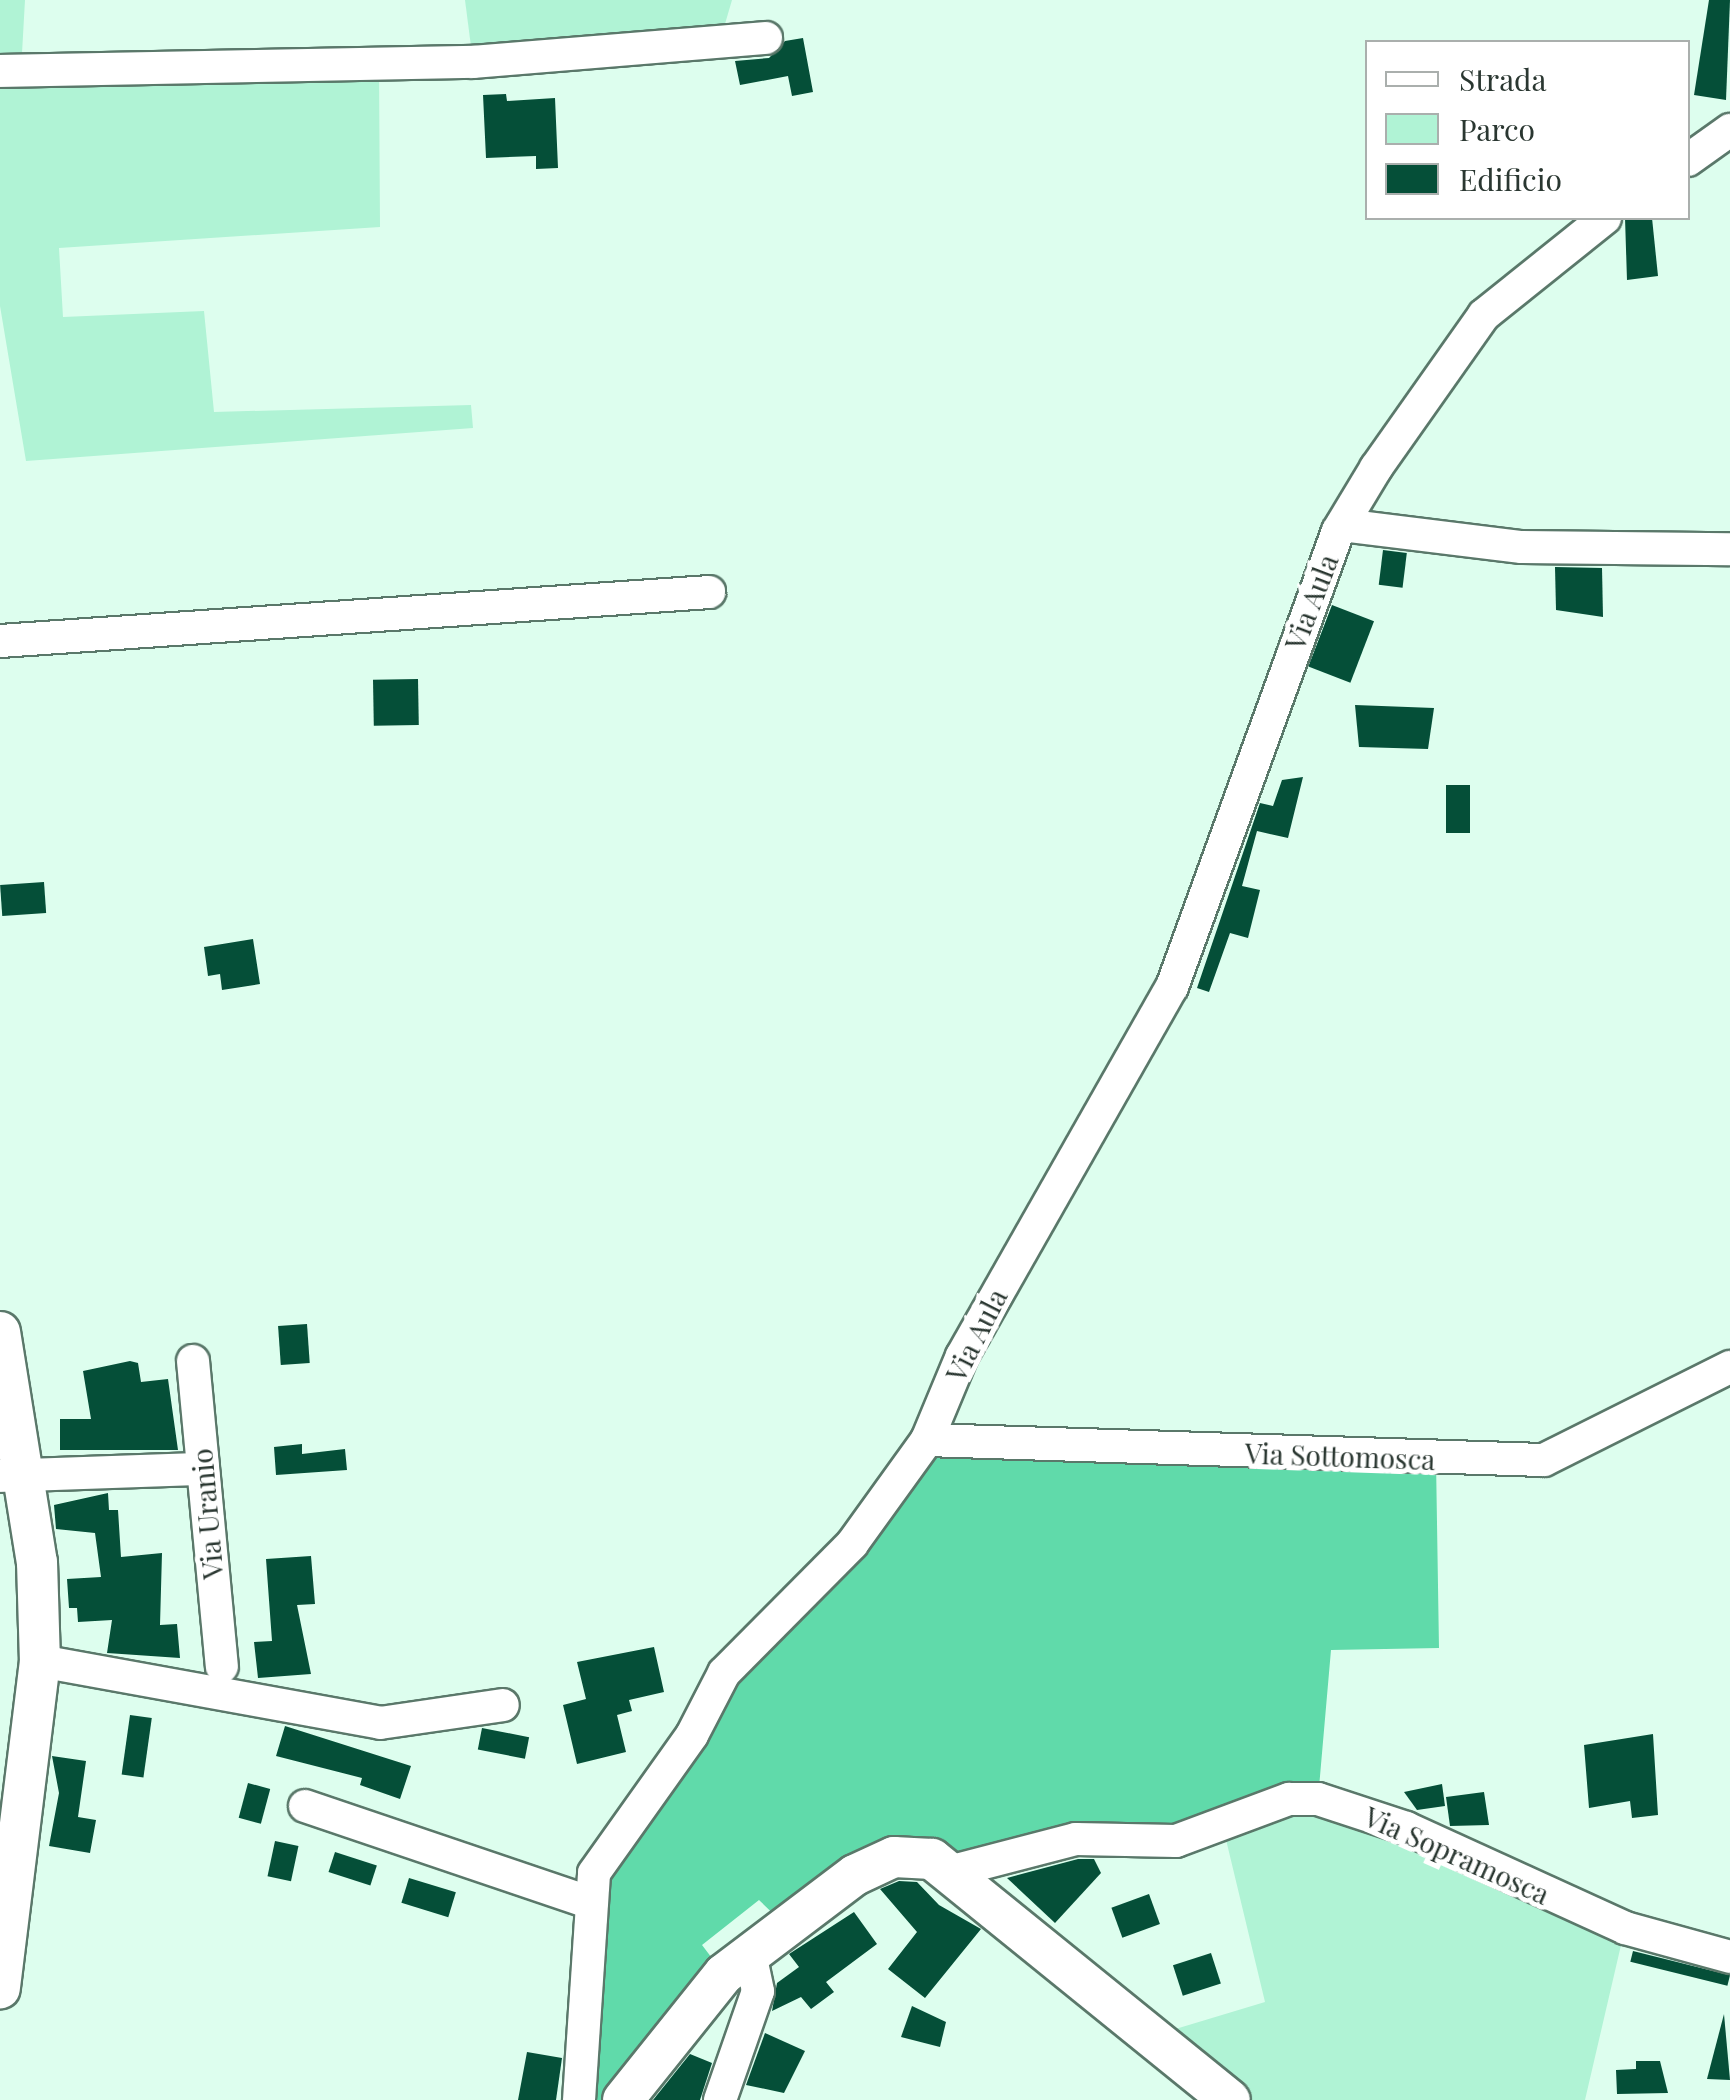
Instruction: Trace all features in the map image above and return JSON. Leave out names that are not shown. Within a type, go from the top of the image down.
[{"type":"main road","points":[[0,1332],[12,1476],[37,1562],[40,1661],[0,1990]]},
{"type":"main road","points":[[623,2100],[686,2014],[750,1953],[855,1875],[894,1856],[932,1859],[1230,2100]]},
{"type":"street","points":[[0,72],[472,62],[766,38]]},
{"type":"street","points":[[1690,159],[1730,130]]},
{"type":"street","name":"Via Aula","points":[[579,2100],[594,1873],[618,1832],[692,1735],[724,1673],[852,1544],[928,1440],[962,1356],[1172,987],[1342,525],[1424,392],[1484,315],[1603,220]]},
{"type":"street","name":"Via Aula","points":[[1342,525],[1522,548],[1730,549]]},
{"type":"street","points":[[0,641],[709,592]]},
{"type":"street","name":"Via Uranio","points":[[193,1361],[222,1667]]},
{"type":"street","name":"Via Sottomosca","points":[[928,1440],[1544,1460],[1730,1367]]},
{"type":"street","points":[[12,1476],[203,1469]]},
{"type":"street","points":[[40,1661],[380,1723],[503,1705]]},
{"type":"street","name":"Via Sopramosca","points":[[949,1872],[1076,1839],[1176,1841],[1289,1798],[1318,1798],[1406,1828],[1624,1928],[1730,1957]]},
{"type":"street","points":[[305,1806],[590,1902]]},
{"type":"street","points":[[720,2100],[758,1991],[750,1953]]},
{"type":"green space","points":[[0,0],[25,0],[21,71],[379,66],[380,227],[59,248],[63,317],[204,311],[214,412],[471,405],[473,428],[26,461],[0,306]]},
{"type":"green space","points":[[465,0],[732,0],[720,41],[473,62]]},
{"type":"green space","points":[[927,1440],[1436,1460],[1439,1648],[1331,1650],[1318,1799],[1176,1841],[932,1859],[787,1927],[759,1900],[702,1945],[724,1974],[623,2100],[579,2100],[589,1902],[618,1832]]},
{"type":"green space","points":[[1289,1799],[1625,1928],[1585,2100],[1230,2100],[1149,2037],[1265,2002],[1222,1823]]},
{"type":"building","points":[[1709,0],[1730,0],[1726,100],[1694,95]]},
{"type":"building","points":[[803,38],[813,92],[792,96],[788,76],[740,85],[735,61],[769,58],[785,41]]},
{"type":"building","points":[[506,94],[507,101],[555,98],[558,168],[536,169],[536,156],[486,158],[483,95]]},
{"type":"building","points":[[1625,220],[1652,220],[1658,276],[1627,280]]},
{"type":"building","points":[[1383,550],[1407,553],[1403,588],[1379,585]]},
{"type":"building","points":[[1555,567],[1602,568],[1603,617],[1556,610]]},
{"type":"building","points":[[1332,605],[1374,621],[1350,683],[1308,667]]},
{"type":"building","points":[[418,679],[419,725],[374,726],[373,680]]},
{"type":"building","points":[[1355,705],[1434,708],[1428,749],[1359,747]]},
{"type":"building","points":[[1303,777],[1288,838],[1257,831],[1242,886],[1260,890],[1248,938],[1230,933],[1209,992],[1197,988],[1260,803],[1273,806],[1282,780]]},
{"type":"building","points":[[1446,785],[1470,785],[1470,833],[1446,833]]},
{"type":"building","points":[[44,882],[46,913],[2,916],[0,885]]},
{"type":"building","points":[[253,939],[260,984],[222,990],[220,974],[208,976],[204,947]]},
{"type":"building","points":[[307,1324],[310,1363],[281,1365],[278,1326]]},
{"type":"building","points":[[130,1361],[138,1363],[141,1382],[168,1379],[178,1450],[60,1450],[60,1419],[91,1419],[83,1371]]},
{"type":"building","points":[[302,1444],[302,1454],[345,1449],[347,1470],[276,1475],[274,1447]]},
{"type":"building","points":[[108,1493],[109,1510],[118,1510],[121,1557],[162,1553],[160,1625],[177,1624],[180,1658],[107,1653],[112,1620],[78,1622],[77,1608],[69,1608],[67,1579],[101,1577],[95,1533],[56,1529],[54,1505]]},
{"type":"building","points":[[311,1556],[315,1604],[297,1605],[311,1674],[258,1678],[254,1642],[272,1641],[266,1559]]},
{"type":"building","points":[[654,1647],[664,1692],[629,1700],[632,1711],[617,1715],[626,1752],[577,1764],[563,1705],[586,1699],[577,1662]]},
{"type":"building","points":[[130,1715],[152,1718],[143,1777],[122,1774]]},
{"type":"building","points":[[285,1726],[411,1766],[400,1799],[360,1785],[362,1778],[276,1756]]},
{"type":"building","points":[[482,1728],[529,1737],[525,1759],[478,1750]]},
{"type":"building","points":[[1653,1734],[1658,1815],[1632,1818],[1630,1801],[1589,1808],[1584,1745]]},
{"type":"building","points":[[52,1756],[86,1761],[78,1817],[96,1820],[90,1853],[49,1846],[59,1793]]},
{"type":"building","points":[[248,1783],[270,1789],[261,1824],[239,1818]]},
{"type":"building","points":[[1442,1784],[1445,1806],[1417,1810],[1404,1792]]},
{"type":"building","points":[[1484,1792],[1489,1825],[1450,1826],[1446,1797]]},
{"type":"building","points":[[275,1841],[298,1846],[291,1881],[268,1876]]},
{"type":"building","points":[[335,1852],[377,1866],[370,1886],[329,1872]]},
{"type":"building","points":[[1078,1859],[1094,1859],[1101,1873],[1055,1923],[1007,1878]]},
{"type":"building","points":[[409,1878],[456,1892],[448,1917],[401,1903]]},
{"type":"building","points":[[899,1881],[917,1882],[939,1905],[981,1929],[925,1998],[888,1969],[917,1932],[880,1889]]},
{"type":"building","points":[[1149,1894],[1160,1924],[1122,1938],[1111,1908]]},
{"type":"building","points":[[854,1912],[877,1944],[826,1982],[834,1992],[811,2009],[801,1997],[772,2011],[777,1983],[799,1967],[789,1954]]},
{"type":"building","points":[[1633,1951],[1730,1975],[1727,1986],[1630,1962]]},
{"type":"building","points":[[1211,1953],[1221,1983],[1183,1996],[1173,1965]]},
{"type":"building","points":[[912,2006],[946,2022],[940,2047],[901,2037]]},
{"type":"building","points":[[1724,2014],[1730,2080],[1707,2079]]},
{"type":"building","points":[[765,2033],[805,2051],[784,2093],[746,2085]]},
{"type":"building","points":[[527,2052],[562,2058],[556,2100],[518,2100]]},
{"type":"building","points":[[690,2054],[712,2063],[700,2100],[653,2100]]},
{"type":"building","points":[[1636,2061],[1660,2061],[1668,2093],[1617,2094],[1616,2070],[1636,2069]]}]
